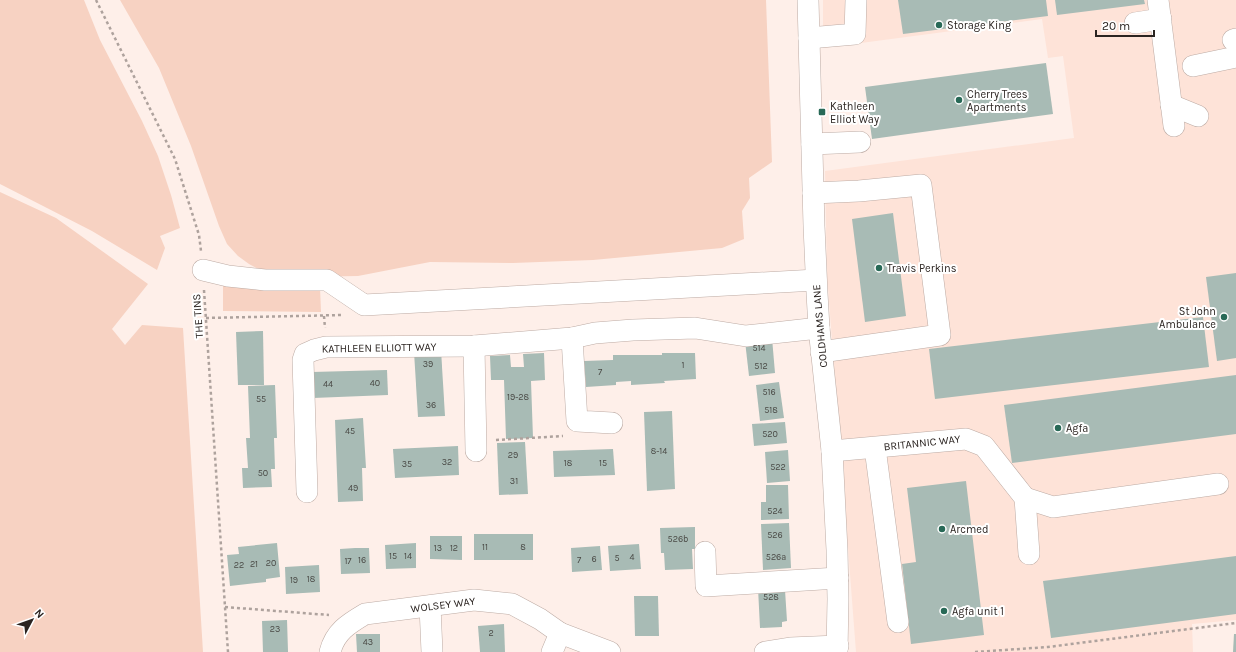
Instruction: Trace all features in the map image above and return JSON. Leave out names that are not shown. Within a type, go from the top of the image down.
[{"type":"street","name":"COLDHAMS LANE","points":[[808,0],[816,280],[819,328],[832,451],[838,578],[838,649]]},
{"type":"street","points":[[809,38],[855,34],[856,0]]},
{"type":"street","points":[[1135,23],[1159,9],[1174,126]]},
{"type":"street","points":[[1193,66],[1235,45]]},
{"type":"street","points":[[1171,105],[1198,116]]},
{"type":"street","points":[[812,144],[860,142]]},
{"type":"street","points":[[813,193],[859,191],[921,185],[940,335],[822,352]]},
{"type":"street","points":[[203,270],[228,276],[258,279],[327,280],[364,305],[816,280]]},
{"type":"street","name":"KATHLEEN ELLIOTT WAY","points":[[307,492],[303,360],[305,354],[314,350],[326,348],[474,346],[572,338],[595,333],[633,330],[695,328],[746,336],[819,328]]},
{"type":"street","points":[[572,338],[577,421],[612,423]]},
{"type":"street","points":[[474,346],[476,446]]},
{"type":"street","name":"BRITANNIC WAY","points":[[832,451],[966,439],[984,446],[1025,498]]},
{"type":"street","points":[[874,448],[898,622]]},
{"type":"street","points":[[1029,554],[1025,498],[1053,507],[1218,484]]},
{"type":"street","points":[[705,552],[706,586],[838,578]]},
{"type":"street","name":"WOLSEY WAY","points":[[330,652],[336,636],[350,622],[365,614],[474,600],[512,604],[540,618],[560,633],[610,652]]},
{"type":"street","points":[[430,606],[432,652]]},
{"type":"street","points":[[552,652],[560,633]]},
{"type":"street","points":[[765,652],[790,648],[838,649]]},
{"type":"path","name":"THE TINS","points":[[96,0],[175,159],[199,235],[203,270],[228,652]]},
{"type":"path","points":[[476,446],[565,436],[577,421]]},
{"type":"path","points":[[225,607],[336,616],[365,614]]},
{"type":"path","points":[[974,652],[1048,647],[1236,624]]},
{"type":"shaded area","points":[[0,0],[84,0],[100,40],[142,121],[158,156],[180,228],[160,236],[165,248],[157,270],[92,231],[0,184]]},
{"type":"shaded area","points":[[120,0],[766,0],[772,162],[749,178],[750,198],[742,211],[744,239],[722,248],[593,260],[513,263],[430,262],[358,276],[300,277],[268,274],[249,264],[238,256],[227,244],[219,226],[191,146],[159,68]]},
{"type":"shaded area","points":[[823,0],[1236,0],[1236,620],[1192,624],[1193,652],[856,652],[827,275],[825,171],[1074,138],[1063,56],[1048,58],[1042,19],[823,48]]},
{"type":"shaded area","points":[[0,192],[56,218],[148,284],[112,329],[125,345],[142,325],[183,328],[203,652],[0,652]]},
{"type":"shaded area","points":[[223,284],[320,287],[321,312],[223,311]]},
{"type":"building","name":"Storage King","points":[[898,0],[1046,0],[1048,16],[903,34]]},
{"type":"building","points":[[1055,0],[1144,0],[1145,4],[1057,15]]},
{"type":"building","name":"Cherry Trees Apartments","points":[[1046,63],[1053,114],[872,139],[865,87]]},
{"type":"building","name":"Travis Perkins","points":[[893,213],[906,316],[865,322],[852,219]]},
{"type":"building","name":"St John Ambulance","points":[[1236,273],[1236,358],[1217,361],[1206,277]]},
{"type":"building","points":[[1203,317],[1209,367],[935,399],[929,349]]},
{"type":"building","points":[[263,331],[264,385],[238,385],[236,332]]},
{"type":"building","points":[[772,338],[775,373],[749,376],[745,341]]},
{"type":"building","points":[[441,350],[445,416],[418,417],[414,352]]},
{"type":"building","points":[[544,353],[545,380],[531,381],[533,438],[506,439],[504,380],[491,380],[490,356],[510,355],[511,367],[524,367],[523,354]]},
{"type":"building","points":[[662,353],[695,353],[696,379],[631,385],[631,381],[616,382],[616,385],[586,387],[584,361],[613,360],[613,355],[662,355]]},
{"type":"building","points":[[387,370],[388,395],[313,398],[312,372]]},
{"type":"building","points":[[1236,375],[1236,434],[1012,463],[1004,405]]},
{"type":"building","points":[[779,382],[784,418],[760,421],[756,385]]},
{"type":"building","points":[[275,385],[277,438],[274,438],[275,469],[271,469],[272,487],[243,488],[242,468],[248,468],[246,438],[250,438],[248,386]]},
{"type":"building","points":[[672,411],[675,489],[647,491],[644,412]]},
{"type":"building","points":[[363,418],[366,468],[362,468],[363,501],[338,502],[335,420]]},
{"type":"building","points":[[785,422],[787,443],[754,446],[752,424]]},
{"type":"building","points":[[525,442],[528,494],[499,495],[497,443]]},
{"type":"building","points":[[458,446],[459,475],[395,478],[393,449]]},
{"type":"building","points":[[613,449],[615,475],[554,477],[553,451]]},
{"type":"building","points":[[788,450],[790,481],[767,483],[765,452]]},
{"type":"building","points":[[966,481],[984,635],[911,644],[902,564],[916,562],[907,488]]},
{"type":"building","points":[[766,485],[788,485],[789,519],[761,520],[761,502],[766,502]]},
{"type":"building","points":[[789,523],[791,568],[763,570],[761,524]]},
{"type":"building","points":[[695,527],[695,549],[692,549],[693,569],[665,570],[664,553],[661,553],[660,528]]},
{"type":"building","points":[[474,534],[533,534],[533,560],[474,560]]},
{"type":"building","points":[[430,536],[462,536],[462,560],[430,559]]},
{"type":"building","points":[[277,543],[280,577],[266,579],[266,582],[230,586],[227,555],[239,554],[238,547]]},
{"type":"building","points":[[416,543],[416,568],[386,569],[385,545]]},
{"type":"building","points":[[639,544],[641,569],[610,571],[608,546]]},
{"type":"building","points":[[600,546],[602,570],[572,572],[571,548]]},
{"type":"building","points":[[369,548],[370,573],[341,574],[340,549]]},
{"type":"building","points":[[1236,556],[1236,614],[1051,638],[1043,581]]},
{"type":"building","points":[[319,565],[320,592],[286,594],[285,567]]},
{"type":"building","points":[[758,588],[785,590],[787,621],[782,622],[782,627],[760,628]]},
{"type":"building","points":[[634,596],[658,596],[659,636],[635,636]]},
{"type":"building","points":[[287,620],[288,652],[263,652],[262,621]]},
{"type":"building","points":[[504,624],[505,652],[480,652],[478,626]]},
{"type":"building","points":[[356,634],[380,634],[380,652],[357,652]]},
{"type":"building","points":[[1234,634],[1236,634],[1236,652],[1233,652]]},
{"type":"place","name":"Storage King","points":[[939,25]]},
{"type":"place","name":"Cherry Trees Apartments","points":[[959,100]]},
{"type":"place","name":"Kathleen Elliot Way","points":[[822,112]]},
{"type":"place","name":"Travis Perkins","points":[[879,268]]},
{"type":"place","name":"St John Ambulance","points":[[1224,317]]},
{"type":"place","name":"Agfa","points":[[1058,428]]},
{"type":"place","name":"Arcmed","points":[[942,529]]},
{"type":"place","name":"Agfa unit 1","points":[[944,611]]}]
